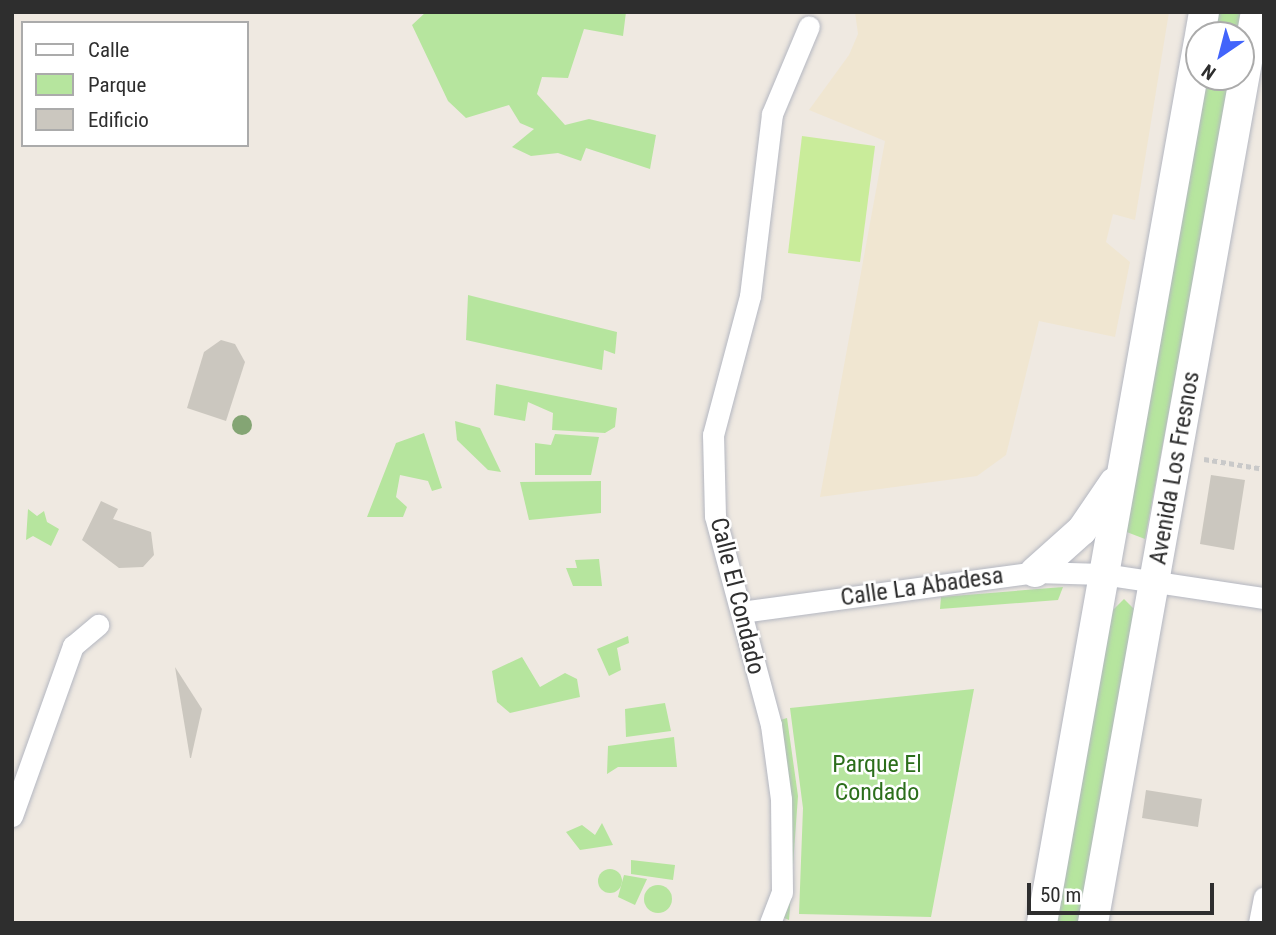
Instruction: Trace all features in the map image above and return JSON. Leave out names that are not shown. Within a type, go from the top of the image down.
[{"type":"main road","name":"Avenida Los Fresnos","points":[[1093,923],[1256,12]]},
{"type":"main road","name":"Avenida Los Fresnos","points":[[1042,923],[1190,91]]},
{"type":"main road","points":[[1035,572],[1093,518],[1124,465]]},
{"type":"street","name":"Calle El Condado","points":[[770,923],[782,891],[781,799],[771,725],[715,516],[713,435],[750,296],[772,114],[809,26]]},
{"type":"street","name":"Calle La Abadesa","points":[[741,612],[1035,572],[1103,574],[1264,598]]},
{"type":"street","points":[[12,816],[73,646],[98,625]]},
{"type":"street","points":[[1259,923],[1264,897]]},
{"type":"path","points":[[1204,459],[1264,469]]},
{"type":"shaded area","points":[[855,12],[1169,12],[1135,220],[1113,214],[1106,242],[1130,262],[1115,337],[1039,321],[1006,455],[977,476],[820,497],[885,141],[809,110],[849,55],[858,34]]},
{"type":"green space","points":[[426,12],[626,12],[623,36],[584,29],[568,78],[542,77],[537,94],[565,125],[589,119],[656,135],[650,169],[586,148],[581,161],[558,153],[531,156],[512,147],[534,129],[520,123],[509,105],[466,118],[448,101],[412,25]]},
{"type":"green space","points":[[1216,12],[1244,12],[1242,21],[1214,21]]},
{"type":"green space","points":[[1202,91],[1229,91],[1145,539],[1124,531]]},
{"type":"green space","points":[[802,136],[875,146],[860,262],[788,253]]},
{"type":"green space","points":[[468,295],[617,332],[615,354],[604,350],[602,370],[466,340]]},
{"type":"green space","points":[[496,384],[617,408],[615,427],[605,433],[552,430],[553,413],[528,402],[525,421],[494,415]]},
{"type":"green space","points":[[455,421],[480,428],[501,472],[488,470],[457,440]]},
{"type":"green space","points":[[424,433],[442,488],[432,491],[428,481],[400,475],[396,497],[407,507],[403,517],[367,517],[396,443]]},
{"type":"green space","points":[[555,434],[599,437],[591,475],[535,475],[535,443],[551,445]]},
{"type":"green space","points":[[601,481],[601,513],[529,520],[520,482]]},
{"type":"green space","points":[[28,509],[37,516],[44,511],[47,522],[59,529],[51,546],[33,536],[26,540]]},
{"type":"green space","points":[[599,559],[602,586],[573,586],[566,568],[577,568],[575,560]]},
{"type":"green space","points":[[1063,587],[1058,600],[940,609],[941,597]]},
{"type":"green space","points":[[1124,599],[1137,612],[1081,923],[1054,923],[1111,612]]},
{"type":"green space","points":[[628,636],[629,643],[617,648],[621,670],[609,676],[597,649]]},
{"type":"green space","points":[[522,657],[540,687],[565,673],[577,679],[580,697],[510,713],[497,702],[492,671]]},
{"type":"green space","name":"Parque El Condado","points":[[974,689],[931,917],[799,914],[803,808],[790,708]]},
{"type":"green space","points":[[665,703],[671,731],[626,737],[625,709]]},
{"type":"green space","points":[[787,718],[798,796],[789,920],[782,917],[792,806],[780,720]]},
{"type":"green space","points":[[674,737],[677,767],[618,767],[607,774],[608,746]]},
{"type":"green space","points":[[602,823],[613,845],[580,850],[566,832],[582,825],[595,835]]},
{"type":"green space","points":[[631,860],[675,865],[673,880],[631,874]]},
{"type":"green space","points":[[610,869],[619,872],[622,881],[619,890],[610,893],[601,890],[598,881],[601,872]]},
{"type":"green space","points":[[624,875],[647,879],[635,905],[618,897]]},
{"type":"green space","points":[[658,885],[668,889],[672,899],[668,909],[658,913],[648,909],[644,899],[648,889]]},
{"type":"building","points":[[221,340],[235,344],[245,362],[226,421],[187,408],[204,352]]},
{"type":"building","points":[[1211,475],[1245,480],[1234,550],[1200,544]]},
{"type":"building","points":[[101,501],[118,509],[113,519],[151,532],[154,555],[143,567],[119,568],[82,540]]},
{"type":"building","points":[[175,667],[202,709],[191,758],[190,758]]},
{"type":"building","points":[[1146,790],[1202,799],[1198,827],[1142,818]]}]
